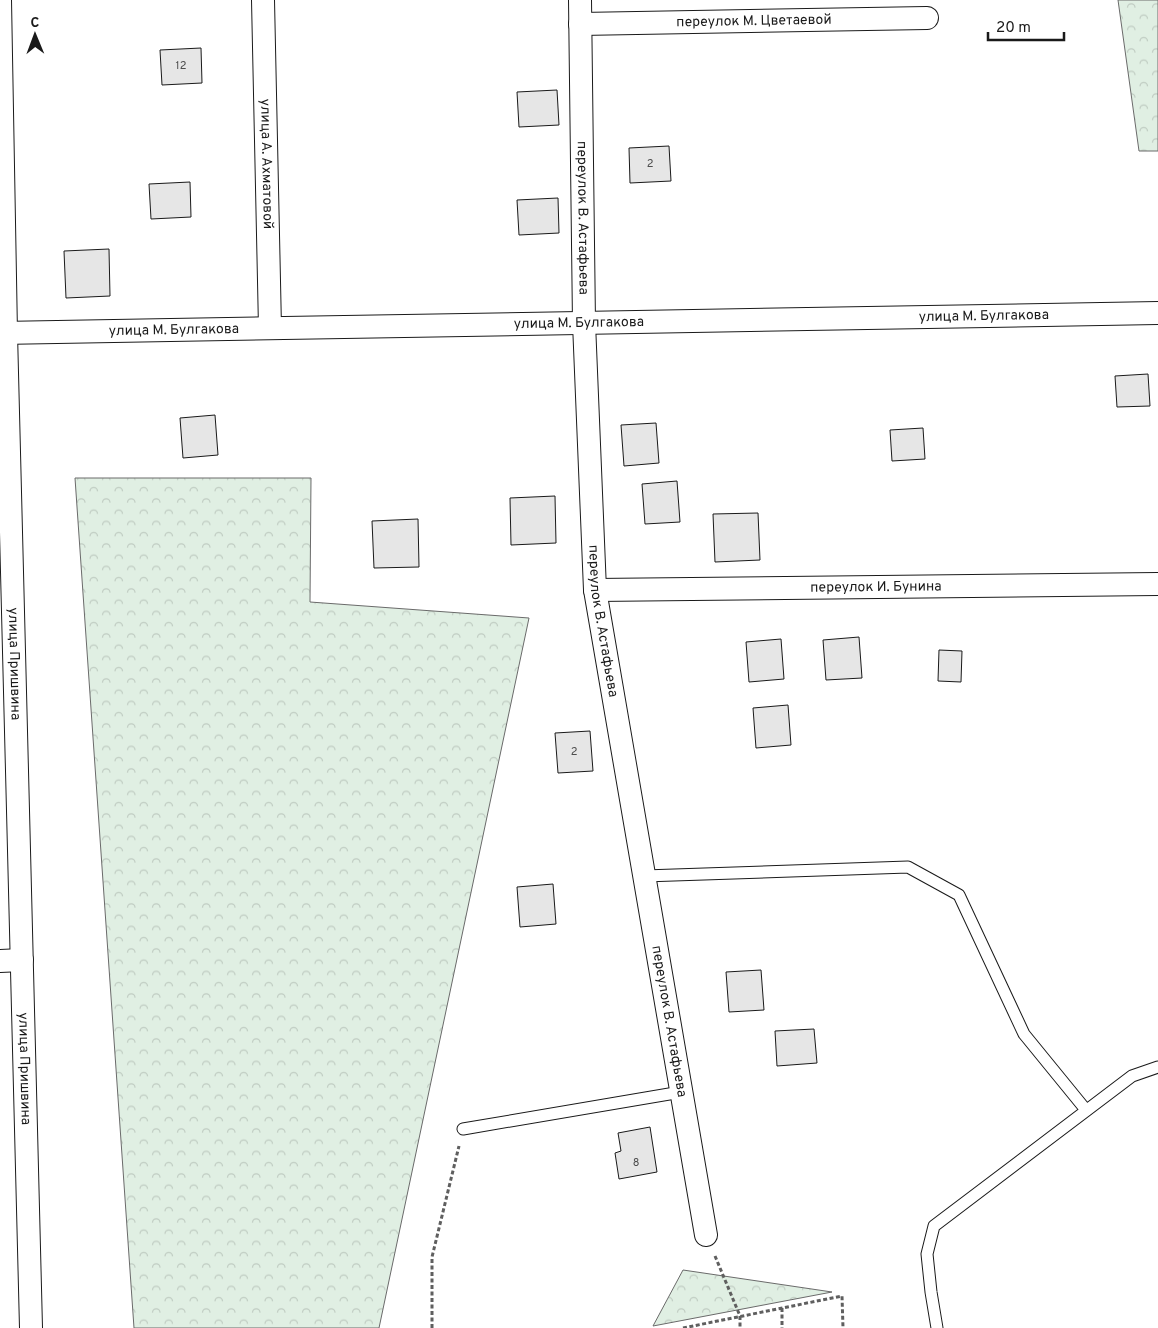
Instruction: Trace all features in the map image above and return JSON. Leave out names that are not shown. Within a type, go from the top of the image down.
[{"type":"street","name":"улица Пришвина","points":[[0,0],[3,333],[31,1328]]},
{"type":"street","name":"улица А. Ахматовой","points":[[264,0],[270,328]]},
{"type":"street","name":"переулок В. Астафьева","points":[[580,0],[584,323],[595,590],[706,1235]]},
{"type":"street","name":"переулок М. Цветаевой","points":[[580,24],[927,18]]},
{"type":"street","name":"улица М. Булгакова","points":[[3,333],[1158,313]]},
{"type":"street","name":"переулок И. Бунина","points":[[595,590],[1158,584]]},
{"type":"street","points":[[0,961],[22,960]]},
{"type":"lane","points":[[644,876],[908,867],[959,896],[1024,1034],[1086,1110]]},
{"type":"lane","points":[[937,1328],[927,1254],[934,1226],[1132,1076],[1158,1068]]},
{"type":"lane","points":[[463,1129],[681,1092]]},
{"type":"path","points":[[432,1328],[432,1257],[463,1129]]},
{"type":"path","points":[[706,1235],[740,1316],[740,1328]]},
{"type":"path","points":[[684,1328],[842,1296],[843,1328]]},
{"type":"path","points":[[782,1308],[782,1328]]},
{"type":"green space","points":[[1118,0],[1158,0],[1158,151],[1139,151]]},
{"type":"green space","points":[[75,478],[311,478],[310,602],[529,618],[379,1328],[134,1328]]},
{"type":"green space","points":[[683,1270],[832,1292],[653,1326]]},
{"type":"building","points":[[201,48],[202,83],[162,85],[160,50]]},
{"type":"building","points":[[557,90],[559,125],[519,127],[517,92]]},
{"type":"building","points":[[669,146],[671,181],[630,183],[629,148]]},
{"type":"building","points":[[190,182],[191,217],[151,219],[149,184]]},
{"type":"building","points":[[558,198],[559,233],[519,235],[517,200]]},
{"type":"building","points":[[109,249],[110,296],[66,298],[64,251]]},
{"type":"building","points":[[1148,374],[1150,406],[1117,407],[1115,376]]},
{"type":"building","points":[[215,415],[218,455],[183,458],[180,418]]},
{"type":"building","points":[[656,423],[659,463],[624,466],[621,425]]},
{"type":"building","points":[[923,428],[925,459],[892,461],[890,430]]},
{"type":"building","points":[[677,481],[680,522],[645,524],[642,484]]},
{"type":"building","points":[[555,496],[556,543],[511,545],[510,498]]},
{"type":"building","points":[[758,513],[760,560],[715,562],[713,514]]},
{"type":"building","points":[[418,519],[419,567],[374,568],[372,521]]},
{"type":"building","points":[[859,637],[862,678],[826,680],[823,640]]},
{"type":"building","points":[[781,639],[784,679],[749,682],[746,642]]},
{"type":"building","points":[[939,650],[962,651],[961,682],[938,681]]},
{"type":"building","points":[[788,705],[791,745],[756,748],[753,708]]},
{"type":"building","points":[[590,731],[593,771],[558,773],[555,733]]},
{"type":"building","points":[[553,884],[556,924],[520,927],[517,887]]},
{"type":"building","points":[[761,970],[764,1010],[729,1012],[726,972]]},
{"type":"building","points":[[814,1029],[817,1063],[777,1066],[775,1031]]},
{"type":"building","points":[[650,1127],[657,1172],[619,1179],[615,1153],[621,1151],[618,1133]]}]
